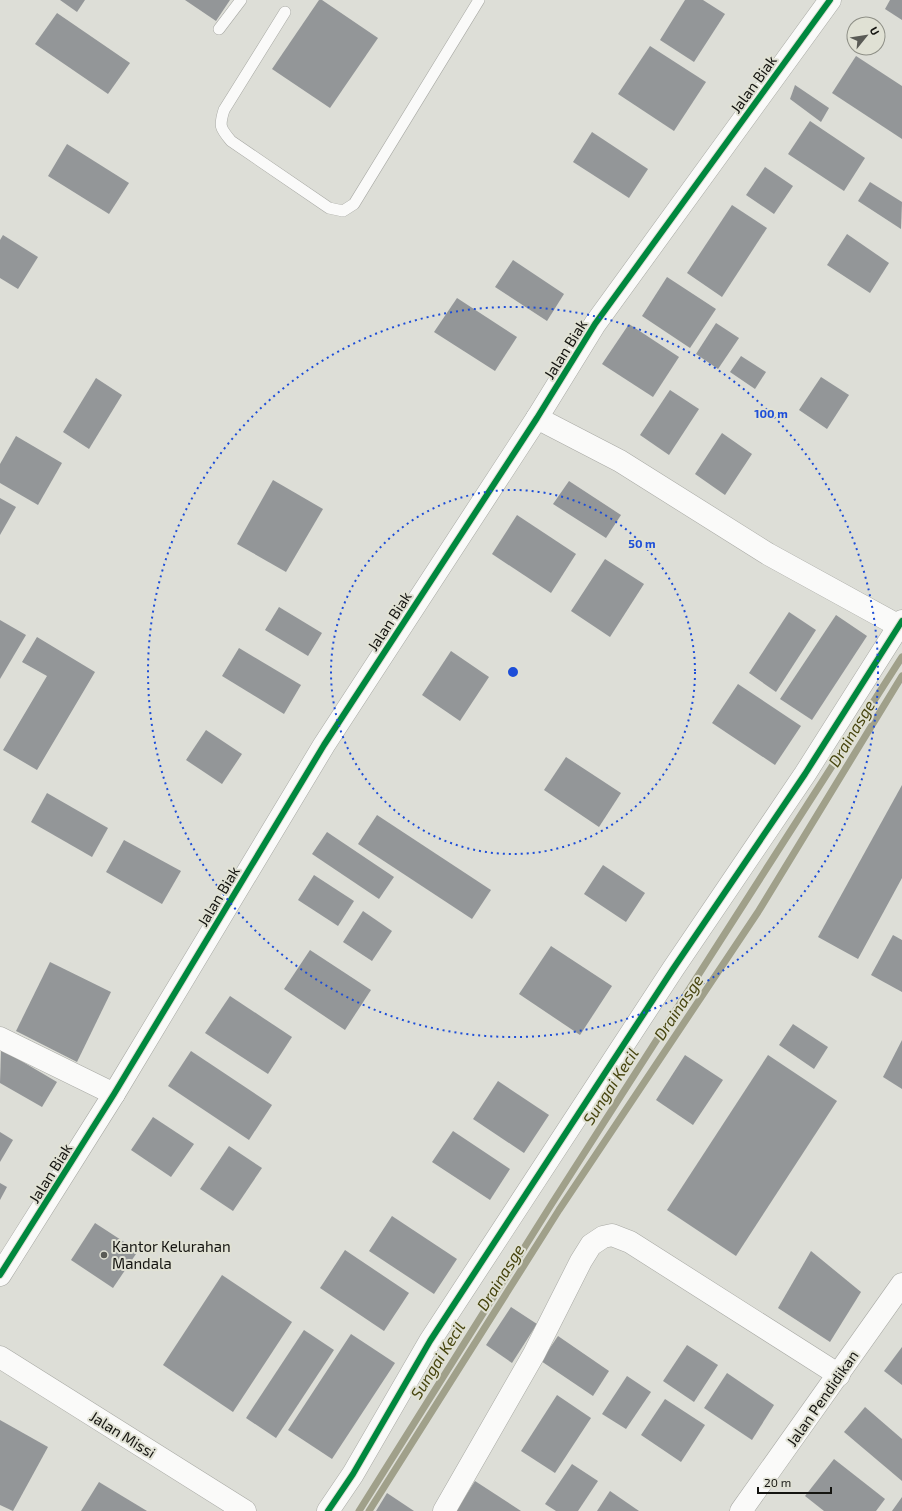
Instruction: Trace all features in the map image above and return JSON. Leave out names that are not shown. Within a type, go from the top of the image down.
[{"type":"street","name":"Jalan Biak","points":[[0,1275],[114,1094],[324,745],[537,418],[595,324],[830,0]]},
{"type":"street","points":[[328,1511],[353,1474],[430,1341],[669,976],[805,774],[900,623],[768,554],[620,461],[537,418]]},
{"type":"street","points":[[0,1038],[114,1094]]},
{"type":"street","points":[[444,1511],[534,1354],[581,1261],[591,1245],[603,1237],[612,1235],[630,1242],[839,1375]]},
{"type":"street","name":"Jalan Pendidikan","points":[[741,1511],[839,1375],[902,1284]]},
{"type":"street","name":"Jalan Missi","points":[[0,1357],[246,1511]]},
{"type":"lane","points":[[219,29],[241,0]]},
{"type":"lane","points":[[285,12],[224,110],[220,124],[223,132],[231,141],[329,208],[343,211],[354,204],[477,1]]},
{"type":"building","points":[[60,0],[85,0],[77,12]]},
{"type":"building","points":[[185,0],[230,0],[216,21]]},
{"type":"building","points":[[319,0],[322,0],[378,38],[330,108],[272,69]]},
{"type":"building","points":[[685,0],[703,0],[725,14],[694,62],[660,40]]},
{"type":"building","points":[[890,0],[902,0],[902,20],[885,9]]},
{"type":"building","points":[[57,13],[130,63],[108,94],[35,44]]},
{"type":"building","points":[[650,46],[706,82],[674,131],[618,94]]},
{"type":"building","points":[[856,56],[902,86],[902,139],[832,93]]},
{"type":"building","points":[[795,85],[829,108],[821,122],[790,99]]},
{"type":"building","points":[[810,121],[865,158],[844,191],[788,154]]},
{"type":"building","points":[[592,132],[648,169],[629,198],[573,162]]},
{"type":"building","points":[[67,144],[129,183],[109,214],[48,176]]},
{"type":"building","points":[[765,167],[793,186],[774,214],[746,195]]},
{"type":"building","points":[[870,182],[902,202],[901,229],[858,201]]},
{"type":"building","points":[[732,205],[767,228],[722,297],[687,273]]},
{"type":"building","points":[[847,234],[889,263],[870,293],[827,265]]},
{"type":"building","points":[[3,235],[38,257],[18,289],[0,278],[0,240]]},
{"type":"building","points":[[513,260],[564,294],[547,321],[495,287]]},
{"type":"building","points":[[667,277],[716,309],[690,348],[642,316]]},
{"type":"building","points":[[457,298],[517,337],[495,371],[434,332]]},
{"type":"building","points":[[716,323],[739,338],[718,369],[696,354]]},
{"type":"building","points":[[629,324],[679,357],[653,397],[602,364]]},
{"type":"building","points":[[741,356],[766,372],[755,389],[730,372]]},
{"type":"building","points":[[821,377],[849,395],[827,429],[799,410]]},
{"type":"building","points":[[96,378],[122,395],[89,449],[63,432]]},
{"type":"building","points":[[670,390],[699,409],[669,455],[640,435]]},
{"type":"building","points":[[722,433],[752,454],[725,495],[695,474]]},
{"type":"building","points":[[16,436],[62,463],[38,505],[0,483],[0,464]]},
{"type":"building","points":[[273,480],[323,509],[286,572],[237,544]]},
{"type":"building","points":[[569,481],[621,515],[606,538],[553,504]]},
{"type":"building","points":[[0,498],[16,507],[0,535]]},
{"type":"building","points":[[517,515],[576,554],[551,593],[492,554]]},
{"type":"building","points":[[605,559],[644,584],[610,637],[571,611]]},
{"type":"building","points":[[279,607],[322,633],[308,656],[265,630]]},
{"type":"building","points":[[789,612],[816,630],[776,692],[749,673]]},
{"type":"building","points":[[836,615],[867,636],[812,720],[780,699]]},
{"type":"building","points":[[0,620],[26,635],[0,679]]},
{"type":"building","points":[[37,637],[95,672],[37,770],[3,750],[47,676],[22,662]]},
{"type":"building","points":[[239,648],[301,685],[284,714],[222,676]]},
{"type":"building","points":[[451,651],[489,677],[460,721],[422,695]]},
{"type":"building","points":[[738,684],[801,726],[775,765],[712,723]]},
{"type":"building","points":[[206,730],[242,754],[222,784],[186,760]]},
{"type":"building","points":[[566,757],[621,793],[599,827],[544,790]]},
{"type":"building","points":[[902,785],[902,878],[858,959],[818,937]]},
{"type":"building","points":[[47,793],[108,828],[92,857],[31,822]]},
{"type":"building","points":[[377,815],[491,890],[472,919],[358,844]]},
{"type":"building","points":[[327,832],[394,877],[379,899],[312,854]]},
{"type":"building","points":[[124,840],[181,871],[162,904],[106,872]]},
{"type":"building","points":[[603,865],[645,893],[626,922],[584,894]]},
{"type":"building","points":[[314,875],[354,901],[338,926],[298,900]]},
{"type":"building","points":[[363,911],[392,931],[372,961],[343,942]]},
{"type":"building","points":[[893,935],[902,940],[902,992],[871,975]]},
{"type":"building","points":[[551,946],[612,986],[580,1035],[519,994]]},
{"type":"building","points":[[310,950],[371,990],[345,1030],[284,989]]},
{"type":"building","points":[[50,962],[111,992],[77,1062],[16,1031]]},
{"type":"building","points":[[230,996],[292,1037],[268,1074],[205,1033]]},
{"type":"building","points":[[793,1024],[828,1047],[814,1069],[779,1045]]},
{"type":"building","points":[[902,1040],[902,1089],[883,1077]]},
{"type":"building","points":[[1,1049],[57,1082],[42,1107],[0,1083]]},
{"type":"building","points":[[191,1051],[272,1105],[249,1140],[168,1086]]},
{"type":"building","points":[[685,1055],[723,1080],[693,1125],[656,1100]]},
{"type":"building","points":[[768,1055],[837,1101],[736,1256],[667,1210]]},
{"type":"building","points":[[498,1081],[549,1115],[524,1153],[473,1119]]},
{"type":"building","points":[[153,1117],[194,1144],[171,1177],[131,1150]]},
{"type":"building","points":[[453,1131],[510,1169],[490,1200],[432,1162]]},
{"type":"building","points":[[0,1132],[13,1140],[0,1162]]},
{"type":"building","points":[[229,1146],[262,1168],[233,1211],[200,1189]]},
{"type":"building","points":[[0,1183],[7,1187],[0,1200]]},
{"type":"building","points":[[392,1216],[457,1259],[434,1294],[369,1251]]},
{"type":"building","name":"Kantor Kelurahan Mandala","points":[[95,1223],[138,1251],[113,1288],[71,1260]]},
{"type":"building","points":[[345,1250],[409,1293],[384,1331],[320,1288]]},
{"type":"building","points":[[811,1251],[861,1292],[830,1342],[778,1308]]},
{"type":"building","points":[[222,1275],[292,1322],[233,1412],[163,1365]]},
{"type":"building","points":[[511,1307],[537,1324],[512,1363],[486,1345]]},
{"type":"building","points":[[304,1330],[334,1350],[276,1438],[246,1418]]},
{"type":"building","points":[[351,1334],[395,1363],[332,1459],[288,1430]]},
{"type":"building","points":[[558,1336],[609,1371],[593,1396],[541,1361]]},
{"type":"building","points":[[687,1345],[718,1365],[694,1402],[663,1381]]},
{"type":"building","points":[[902,1347],[902,1385],[884,1371]]},
{"type":"building","points":[[727,1373],[774,1405],[752,1440],[704,1408]]},
{"type":"building","points":[[627,1376],[651,1392],[626,1429],[602,1414]]},
{"type":"building","points":[[557,1395],[591,1418],[555,1473],[521,1451]]},
{"type":"building","points":[[665,1399],[705,1425],[681,1462],[641,1435]]},
{"type":"building","points":[[865,1407],[902,1439],[902,1481],[844,1432]]},
{"type":"building","points":[[0,1420],[48,1447],[13,1511],[0,1505]]},
{"type":"building","points":[[834,1459],[885,1499],[876,1511],[824,1511],[805,1496]]},
{"type":"building","points":[[572,1464],[598,1481],[578,1511],[556,1511],[545,1504]]},
{"type":"building","points":[[475,1481],[521,1511],[456,1511]]},
{"type":"building","points":[[99,1482],[147,1511],[81,1511]]},
{"type":"building","points":[[610,1491],[639,1511],[597,1511]]},
{"type":"building","points":[[387,1493],[414,1511],[376,1511]]},
{"type":"building","points":[[902,1497],[902,1511],[892,1511]]},
{"type":"waterway","name":"Sungai Kecil","points":[[359,1511],[551,1205],[902,657]]},
{"type":"waterway","name":"Drainasge","points":[[369,1511],[559,1210],[758,912],[902,676]]},
{"type":"cycle path","points":[[0,1275],[114,1094],[324,745],[537,418],[595,324],[830,0]]},
{"type":"cycle path","points":[[328,1511],[353,1474],[430,1341],[673,969],[805,774],[902,621]]},
{"type":"place","name":"Kantor Kelurahan Mandala","points":[[104,1255]]}]
